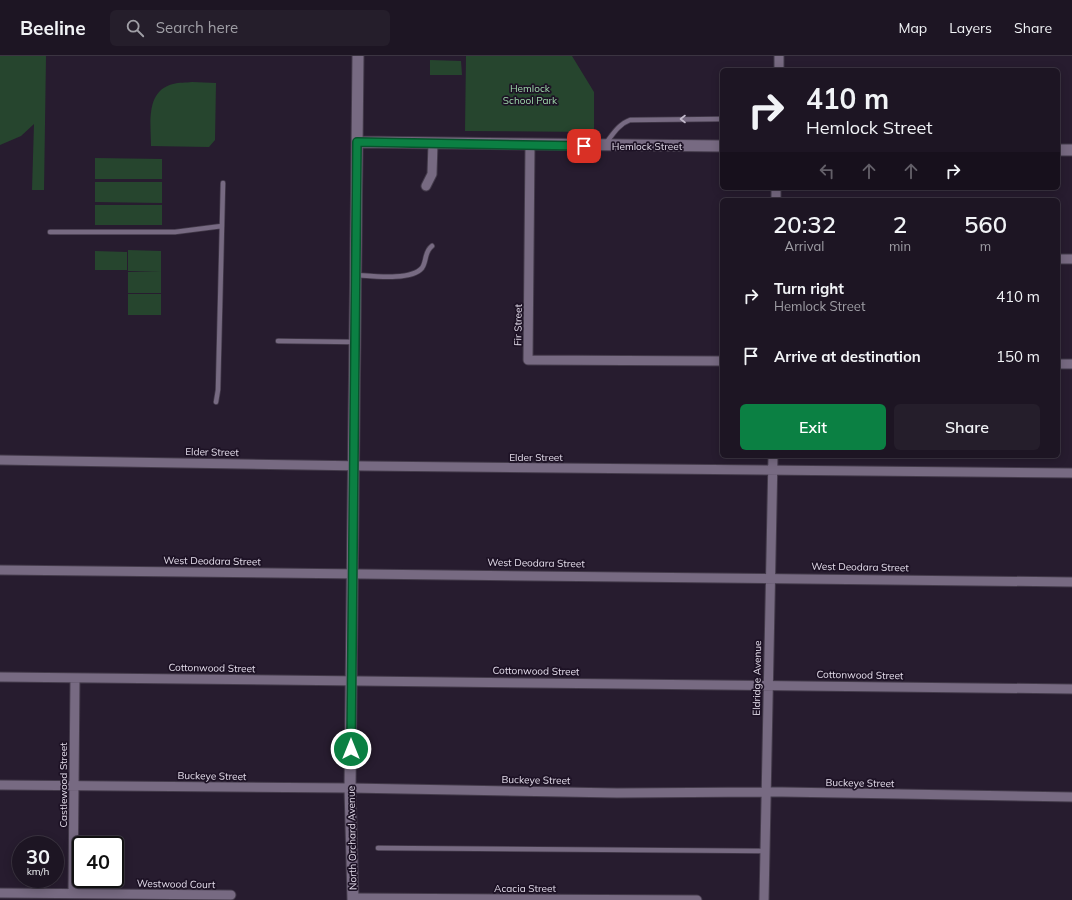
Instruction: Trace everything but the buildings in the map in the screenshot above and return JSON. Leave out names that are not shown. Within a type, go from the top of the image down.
[{"type":"street","name":"North Orchard Avenue","points":[[353,899],[350,788],[358,56]]},
{"type":"street","points":[[779,56],[779,68]]},
{"type":"street","name":"Hemlock Street","points":[[357,142],[604,146],[720,146]]},
{"type":"street","points":[[426,186],[432,174],[433,143]]},
{"type":"street","name":"Fir Street","points":[[530,144],[528,360],[720,361]]},
{"type":"street","points":[[1060,150],[1072,150]]},
{"type":"street","points":[[1060,259],[1072,259]]},
{"type":"street","points":[[1060,364],[1072,364]]},
{"type":"street","name":"Eldridge Avenue","points":[[764,900],[773,458]]},
{"type":"street","name":"Elder Street","points":[[0,460],[353,466],[1072,473]]},
{"type":"street","name":"West Deodara Street","points":[[0,570],[770,577],[1072,582]]},
{"type":"street","name":"Cottonwood Street","points":[[0,677],[1072,689]]},
{"type":"street","name":"Castlewood Street","points":[[73,893],[75,678]]},
{"type":"street","name":"Buckeye Street","points":[[0,785],[350,788],[617,793],[766,792],[1072,797]]},
{"type":"street","name":"Westwood Court","points":[[0,893],[231,896]]},
{"type":"street","name":"Acacia Street","points":[[353,899],[697,900]]},
{"type":"lane","points":[[604,146],[616,129],[624,122],[630,120],[720,119]]},
{"type":"lane","points":[[216,402],[218,390],[223,183]]},
{"type":"lane","points":[[50,232],[176,232],[222,226]]},
{"type":"lane","points":[[356,275],[390,276],[412,274],[421,270],[424,265],[427,251],[432,246]]},
{"type":"lane","points":[[278,341],[355,342]]},
{"type":"lane","points":[[378,848],[765,851]]},
{"type":"green space","points":[[0,56],[46,56],[44,190],[32,190],[34,124],[21,136],[0,145]]},
{"type":"green space","name":"Hemlock School Park","points":[[466,56],[572,56],[594,92],[594,132],[465,131]]},
{"type":"green space","points":[[430,60],[461,61],[462,75],[430,75]]},
{"type":"green space","points":[[192,82],[216,83],[215,140],[209,147],[151,146],[152,109],[158,94],[164,88],[173,84]]},
{"type":"green space","points":[[95,158],[162,159],[162,179],[95,179]]},
{"type":"green space","points":[[95,182],[162,182],[162,203],[95,202]]},
{"type":"green space","points":[[95,205],[162,205],[162,225],[95,225]]},
{"type":"green space","points":[[128,250],[161,251],[161,272],[128,271]]},
{"type":"green space","points":[[95,251],[127,252],[127,270],[95,270]]},
{"type":"green space","points":[[128,272],[161,272],[161,293],[128,293]]},
{"type":"green space","points":[[128,294],[161,294],[161,315],[128,315]]},
{"type":"route","points":[[351,749],[357,142],[584,146]]}]
